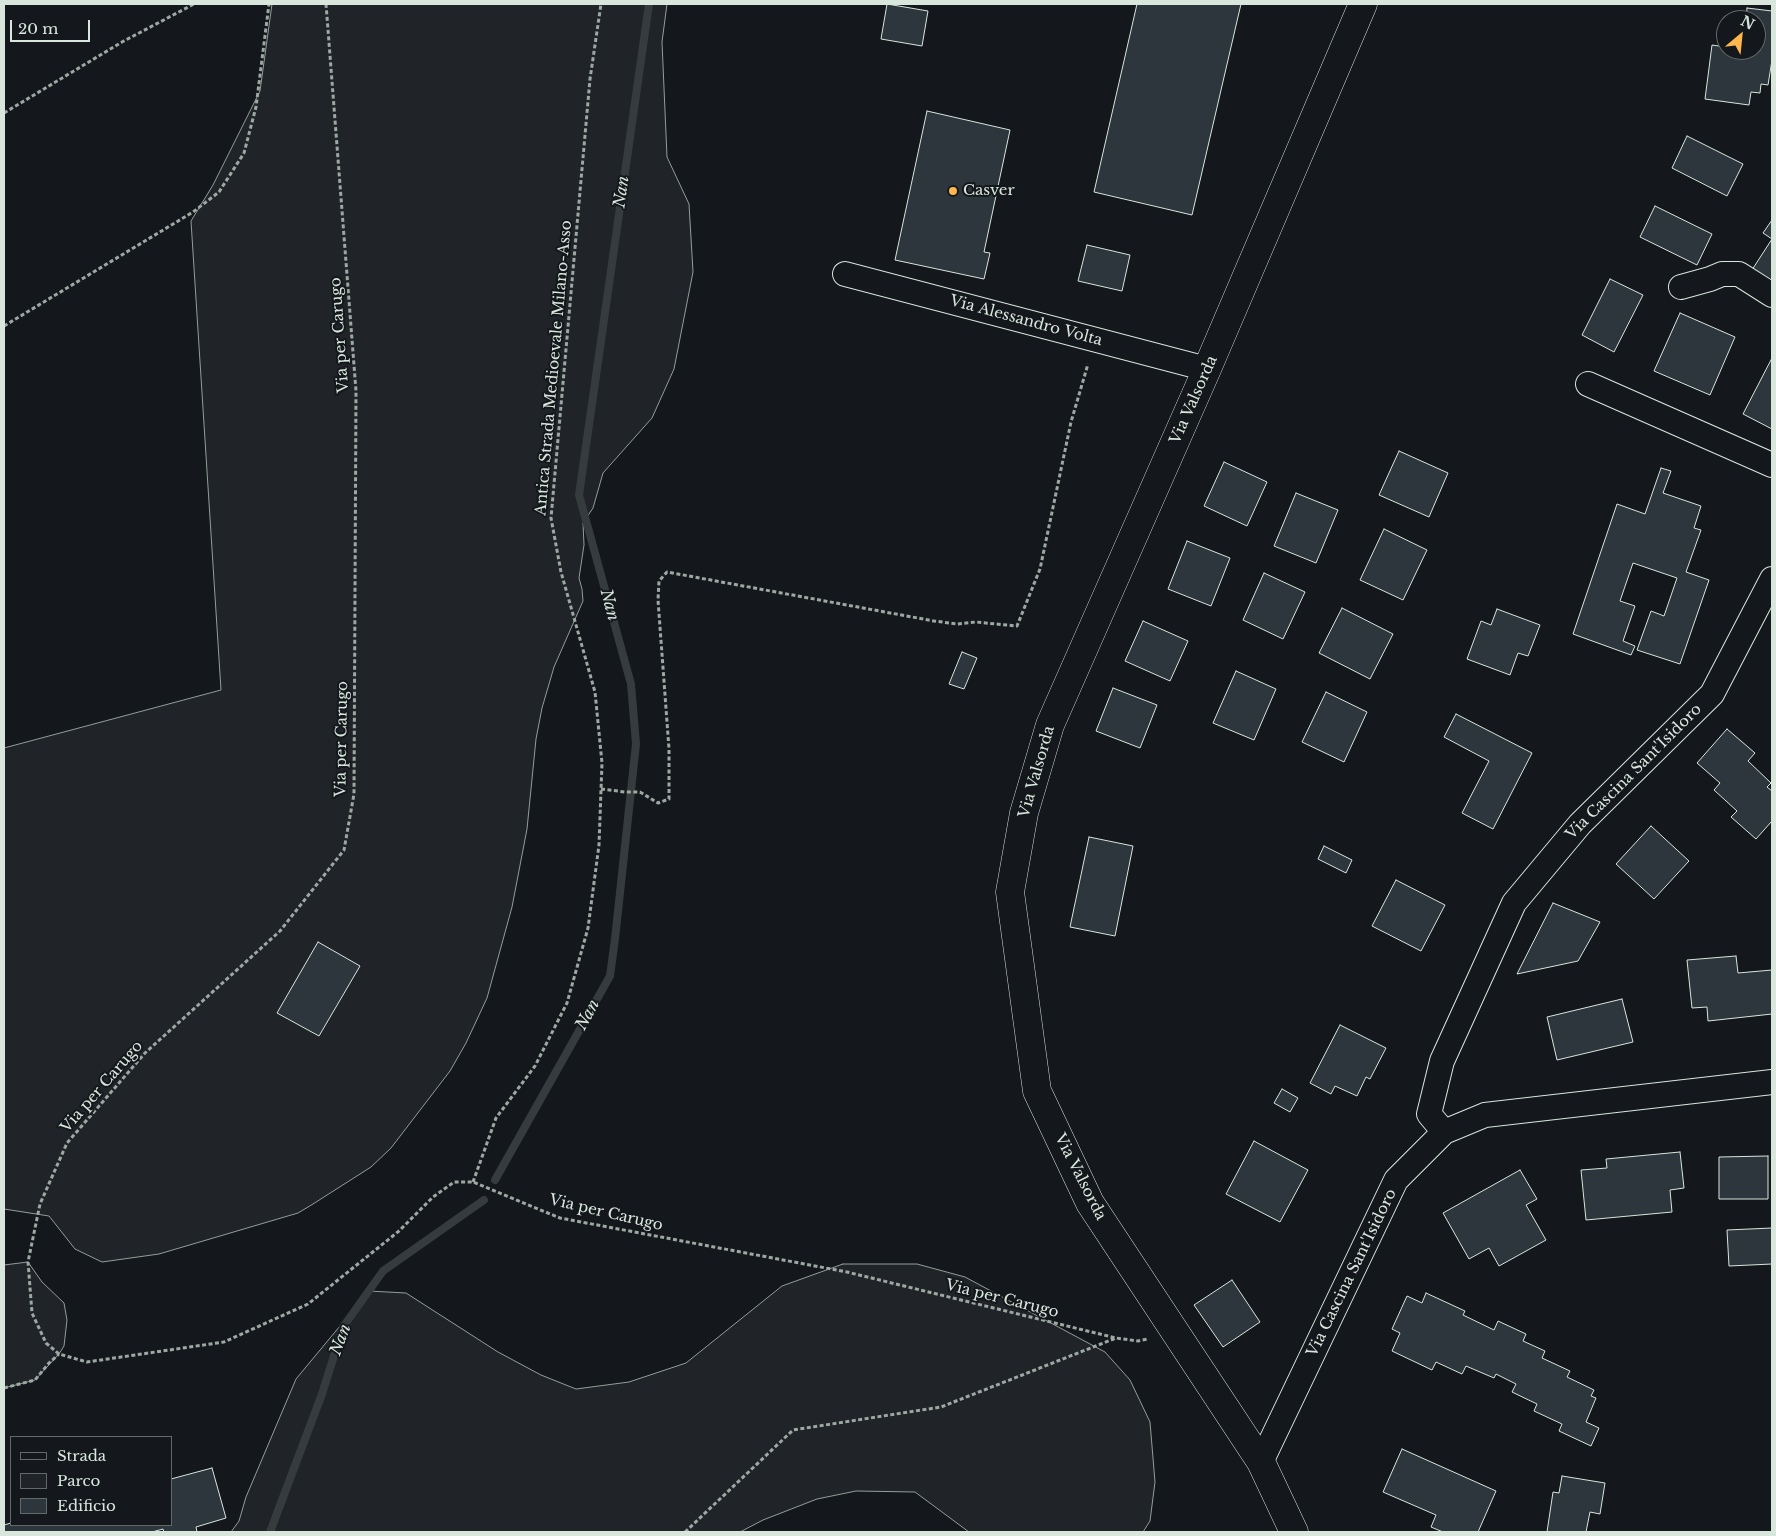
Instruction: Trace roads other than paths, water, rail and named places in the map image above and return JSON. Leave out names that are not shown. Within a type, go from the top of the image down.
[{"type":"street","name":"Via Valsorda","points":[[1294,1532],[1261,1462],[1090,1203],[1037,1091],[1010,892],[1024,813],[1050,725],[1207,370],[1362,4]]},
{"type":"street","name":"Via Alessandro Volta","points":[[845,274],[1207,370]]},
{"type":"street","points":[[1681,287],[1722,274],[1739,274],[1772,295]]},
{"type":"street","points":[[1588,384],[1772,465]]},
{"type":"street","name":"Via Cascina Sant'Isidoro","points":[[1261,1462],[1396,1180],[1444,1132],[1429,1114],[1442,1061],[1514,903],[1580,824],[1712,694],[1772,579]]},
{"type":"street","points":[[1444,1132],[1486,1115],[1772,1082]]},
{"type":"waterway","name":"Nan","points":[[495,1180],[610,976],[615,939],[636,744],[631,684],[579,495],[649,4]]},
{"type":"waterway","name":"Nan","points":[[270,1532],[322,1394],[343,1327],[383,1271],[484,1200]]},
{"type":"place","name":"Casver","points":[[953,191]]}]
